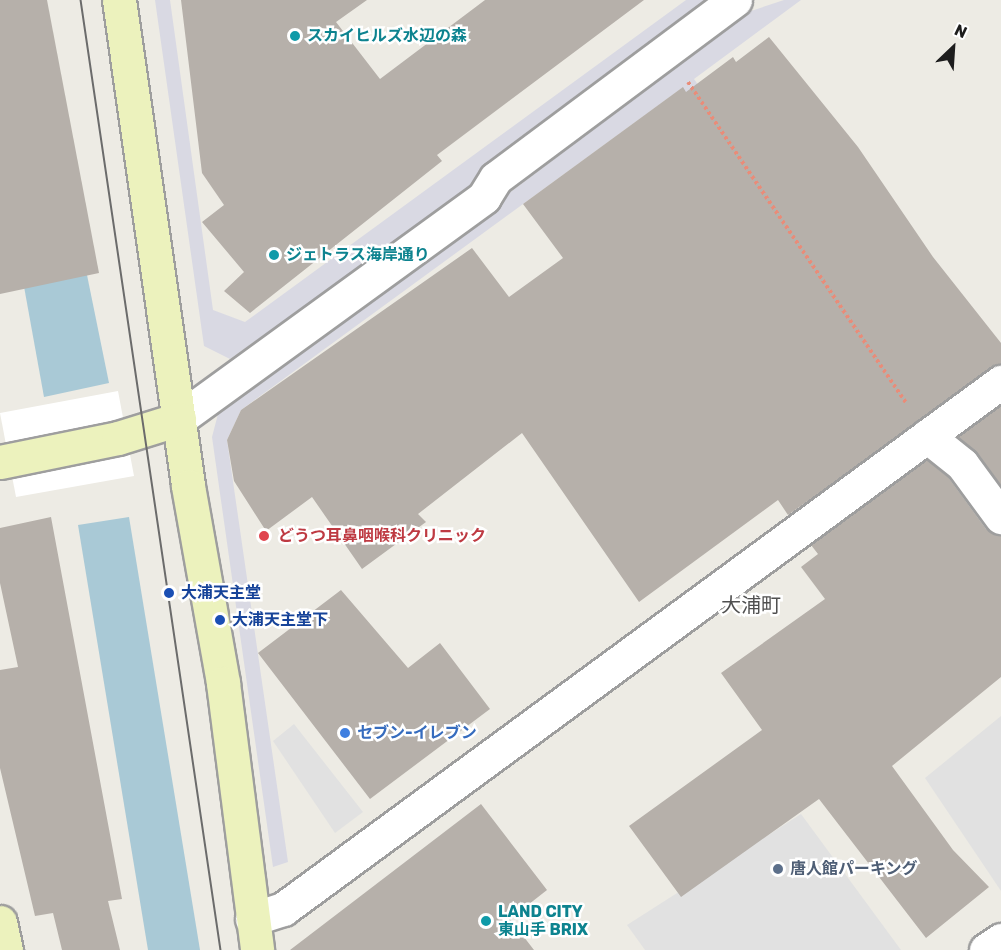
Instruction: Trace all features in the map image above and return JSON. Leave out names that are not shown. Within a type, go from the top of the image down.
[{"type":"street","points":[[119,0],[179,419],[223,683],[254,935]]},
{"type":"street","points":[[0,462],[179,419],[484,197],[496,178],[735,0]]},
{"type":"street","points":[[254,935],[283,909],[1001,382]]},
{"type":"street","points":[[927,435],[962,464],[1001,517]]},
{"type":"street","points":[[0,922],[6,950]]},
{"type":"street","points":[[986,950],[1001,939]]},
{"type":"path","points":[[681,75],[805,248],[927,435]]},
{"type":"shaded area","points":[[155,0],[170,0],[213,310],[245,322],[686,0],[707,0],[480,169],[470,188],[230,359],[204,346]]},
{"type":"shaded area","points":[[784,0],[801,0],[694,79],[808,241],[682,88],[241,410],[227,440],[288,862],[273,867],[212,437],[218,414],[748,12]]},
{"type":"shaded area","points":[[1001,716],[1001,891],[925,778]]},
{"type":"shaded area","points":[[294,724],[363,812],[335,833],[273,741]]},
{"type":"shaded area","name":"唐人館パーキング","points":[[801,814],[901,950],[645,950],[627,925]]},
{"type":"water","points":[[31,0],[109,383],[44,397],[21,270]]},
{"type":"water","points":[[129,517],[200,950],[148,950],[78,525]]},
{"type":"pier","points":[[118,391],[134,476],[16,497],[0,413]]},
{"type":"building","points":[[0,0],[47,0],[99,273],[0,294]]},
{"type":"building","points":[[181,0],[367,0],[336,22],[380,79],[485,0],[644,0],[437,155],[442,161],[250,313],[224,291],[244,272],[202,222],[224,205],[202,173]]},
{"type":"building","points":[[769,37],[858,147],[933,257],[1001,343],[1001,364],[788,515],[778,500],[639,602],[522,433],[418,514],[426,522],[362,569],[312,497],[266,531],[234,481],[227,440],[241,410],[472,248],[509,297],[563,258],[523,204],[683,87],[686,92],[733,57],[736,62]]},
{"type":"building","points":[[1001,405],[1001,485],[958,437]]},
{"type":"building","points":[[927,460],[948,477],[986,529],[1001,535],[1001,677],[892,766],[953,850],[989,887],[926,938],[819,799],[681,897],[629,826],[762,730],[721,673],[825,599],[801,567],[818,554],[811,545]]},
{"type":"building","points":[[51,517],[122,899],[108,901],[120,950],[62,950],[53,913],[35,916],[0,768],[0,670],[18,667],[0,583],[0,528]]},
{"type":"building","points":[[341,590],[408,668],[440,643],[490,709],[370,799],[258,653]]},
{"type":"building","points":[[481,804],[547,890],[510,919],[534,950],[290,950]]},
{"type":"tram line","points":[[81,0],[221,950]]},
{"type":"place","name":"スカイヒルズ水辺の森","points":[[295,36]]},
{"type":"place","name":"ジェトラス海岸通り","points":[[274,255]]},
{"type":"place","name":"どうつ耳鼻咽喉科クリニック","points":[[264,536]]},
{"type":"place","name":"大浦天主堂","points":[[169,593]]},
{"type":"place","name":"大浦天主堂下","points":[[220,620]]},
{"type":"place","name":"セブン-イレブン","points":[[345,733]]},
{"type":"place","name":"唐人館パーキング","points":[[778,869]]},
{"type":"place","name":"LAND CITY 東山手 BRIX","points":[[486,921]]},
{"type":"district","name":"大浦町","points":[[751,605]]}]
